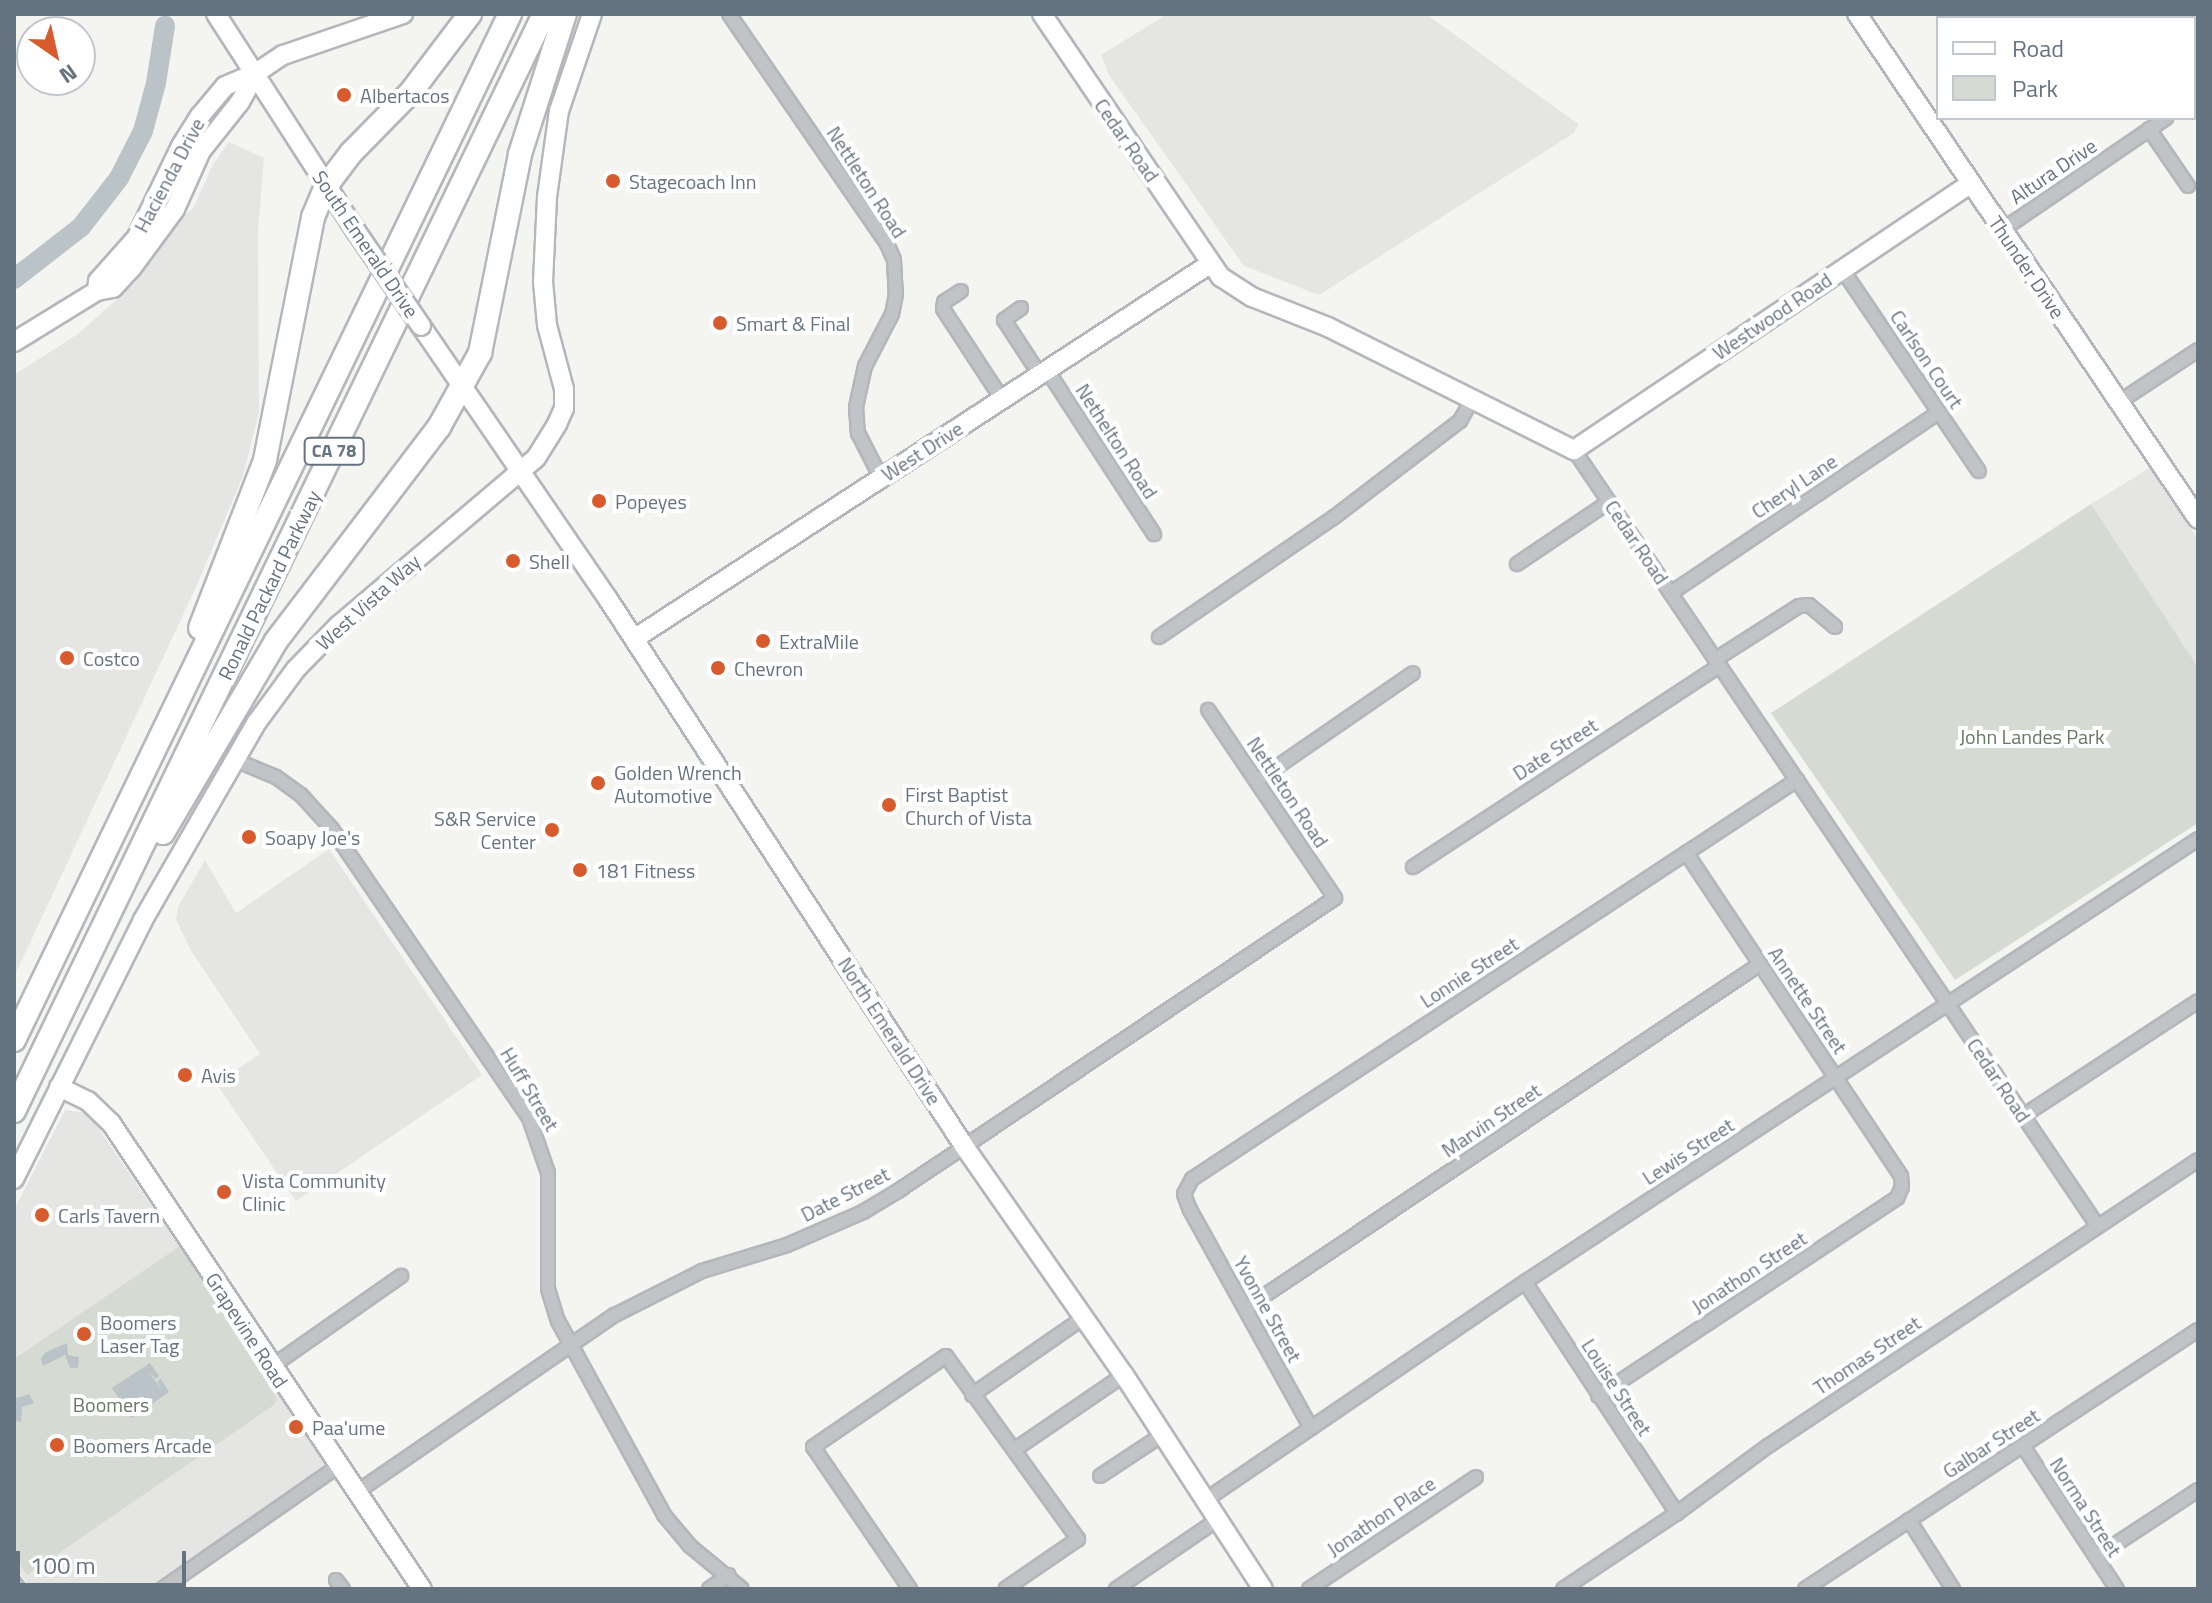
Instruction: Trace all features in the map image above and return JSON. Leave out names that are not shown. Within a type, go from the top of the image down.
[{"type":"highway","points":[[141,777],[265,460],[313,217],[326,186],[351,153],[411,92],[470,14]]},
{"type":"highway","name":"Ronald Packard Parkway","points":[[14,1040],[510,14]]},
{"type":"highway","name":"Ronald Packard Parkway","points":[[14,1111],[544,14]]},
{"type":"highway","points":[[122,888],[168,826],[276,641],[439,427],[480,353],[520,154],[565,14]]},
{"type":"main road","name":"South Emerald Drive","points":[[216,14],[326,186],[519,471]]},
{"type":"main road","name":"Hacienda Drive","points":[[14,342],[97,291],[113,288],[163,226],[183,194],[201,151],[240,102],[256,73],[283,55],[403,14]]},
{"type":"main road","name":"West Vista Way","points":[[14,1179],[143,920],[235,760],[296,669],[339,625],[548,443],[564,408],[564,389],[547,325],[543,282],[547,197],[559,111],[592,14]]},
{"type":"main road","name":"Cedar Road","points":[[1042,14],[1221,277],[1252,297],[1328,327],[1574,450]]},
{"type":"main road","name":"Thunder Drive","points":[[1857,14],[1932,112]]},
{"type":"main road","name":"Thunder Drive","points":[[1936,120],[1970,184],[2197,517]]},
{"type":"main road","name":"Westwood Road","points":[[1574,450],[1970,184]]},
{"type":"main road","name":"West Drive","points":[[634,639],[1210,264]]},
{"type":"main road","name":"North Emerald Drive","points":[[519,471],[634,639],[964,1146],[1124,1375],[1263,1589]]},
{"type":"main road","name":"Grapevine Road","points":[[59,1087],[88,1101],[111,1123],[422,1589]]},
{"type":"street","name":"Nettleton Road","points":[[729,14],[878,231],[894,260],[894,307],[865,366],[856,407],[858,433],[881,478]]},
{"type":"street","name":"Altura Drive","points":[[2002,230],[2163,120]]},
{"type":"street","points":[[2149,129],[2188,186]]},
{"type":"street","name":"Carlson Court","points":[[1842,269],[1979,471]]},
{"type":"street","points":[[961,291],[944,302],[943,309],[1002,399]]},
{"type":"street","name":"Nethelton Road","points":[[1021,308],[1004,320],[1154,534]]},
{"type":"street","points":[[2119,402],[2198,350]]},
{"type":"street","points":[[1159,637],[1333,518],[1460,421],[1471,401]]},
{"type":"street","name":"Cheryl Lane","points":[[1671,593],[1939,412]]},
{"type":"street","name":"Cedar Road","points":[[1574,450],[2097,1225]]},
{"type":"street","points":[[1517,564],[1609,502]]},
{"type":"street","name":"Date Street","points":[[1413,867],[1799,606],[1809,605],[1835,627]]},
{"type":"street","points":[[1258,780],[1413,673]]},
{"type":"street","name":"Nettleton Road","points":[[1208,710],[1335,898]]},
{"type":"street","name":"Huff Street","points":[[235,760],[276,777],[301,795],[332,829],[529,1118],[548,1173],[548,1289],[558,1321],[664,1515],[690,1546],[729,1575],[742,1589]]},
{"type":"street","name":"Lonnie Street","points":[[1190,1210],[1184,1194],[1192,1179],[1797,780]]},
{"type":"street","name":"Lewis Street","points":[[1204,1501],[1525,1282],[2198,839]]},
{"type":"street","name":"Annette Street","points":[[1686,853],[1897,1170]]},
{"type":"street","name":"Date Street","points":[[357,1492],[615,1315],[676,1283],[787,1245],[863,1212],[1335,898]]},
{"type":"street","name":"Marvin Street","points":[[1246,1308],[1760,964]]},
{"type":"street","points":[[2023,1116],[2198,1001]]},
{"type":"street","name":"Thomas Street","points":[[1563,1589],[1677,1513],[1768,1446],[2198,1160]]},
{"type":"street","name":"Jonathon Street","points":[[1598,1396],[1897,1198],[1902,1187],[1897,1170]]},
{"type":"street","name":"Yvonne Street","points":[[1190,1210],[1311,1428]]},
{"type":"street","points":[[271,1367],[401,1276]]},
{"type":"street","name":"Louise Street","points":[[1525,1282],[1677,1513]]},
{"type":"street","points":[[972,1395],[1083,1318]]},
{"type":"street","name":"Galbar Street","points":[[1805,1589],[2198,1330]]},
{"type":"street","points":[[910,1589],[813,1447],[946,1356],[1078,1539],[1005,1589]]},
{"type":"street","points":[[1014,1450],[1124,1375]]},
{"type":"street","points":[[1100,1476],[1162,1435]]},
{"type":"street","name":"Norma Street","points":[[2023,1446],[2117,1589]]},
{"type":"street","points":[[162,1589],[338,1466]]},
{"type":"street","name":"Jonathon Place","points":[[1309,1589],[1476,1477]]},
{"type":"street","points":[[2096,1557],[2198,1490]]},
{"type":"street","points":[[1116,1589],[1217,1520]]},
{"type":"street","points":[[1909,1520],[1953,1589]]},
{"type":"street","points":[[709,1589],[729,1575]]},
{"type":"street","points":[[14,1582],[19,1589]]},
{"type":"shaded area","points":[[1167,14],[1426,14],[1578,124],[1574,133],[1319,295],[1244,266],[1109,75],[1101,55]]},
{"type":"shaded area","points":[[229,142],[264,158],[258,232],[259,412],[243,476],[196,587],[14,977],[14,375],[78,334],[136,282],[180,220],[194,207],[212,166]]},
{"type":"shaded area","points":[[2151,467],[2198,539],[2198,667],[2091,504]]},
{"type":"shaded area","points":[[329,849],[482,1075],[296,1201],[216,1083],[260,1054],[190,949],[176,919],[178,907],[205,860],[236,913]]},
{"type":"shaded area","points":[[65,1110],[88,1113],[329,1466],[151,1589],[31,1589],[14,1564],[14,1210]]},
{"type":"shaded area","points":[[67,1343],[68,1355],[79,1357],[78,1368],[70,1368],[65,1355],[43,1366],[41,1358],[46,1352]]},
{"type":"shaded area","points":[[150,1363],[159,1376],[156,1379],[149,1372],[161,1389],[157,1381],[161,1379],[169,1392],[132,1418],[112,1388]]},
{"type":"shaded area","points":[[29,1394],[34,1403],[22,1407],[21,1422],[15,1421],[14,1399]]},
{"type":"green space","name":"John Landes Park","points":[[2091,504],[2198,667],[2198,823],[1955,980],[1771,713]]},
{"type":"green space","name":"Boomers","points":[[180,1246],[277,1399],[274,1405],[27,1575],[14,1556],[14,1359]]},
{"type":"waterway","points":[[14,279],[81,227],[119,178],[143,131],[156,83],[165,26]]},
{"type":"place","name":"Albertacos","points":[[344,95]]},
{"type":"place","name":"Stagecoach Inn","points":[[613,181]]},
{"type":"place","name":"Smart & Final","points":[[720,323]]},
{"type":"place","name":"Popeyes","points":[[599,501]]},
{"type":"place","name":"Shell","points":[[513,561]]},
{"type":"place","name":"ExtraMile","points":[[763,641]]},
{"type":"place","name":"Costco","points":[[67,658]]},
{"type":"place","name":"Chevron","points":[[718,668]]},
{"type":"place","name":"Golden Wrench Automotive","points":[[598,783]]},
{"type":"place","name":"First Baptist Church of Vista","points":[[889,805]]},
{"type":"place","name":"S&R Service Center","points":[[552,830]]},
{"type":"place","name":"Soapy Joe's","points":[[249,837]]},
{"type":"place","name":"181 Fitness","points":[[580,870]]},
{"type":"place","name":"Avis","points":[[185,1075]]},
{"type":"place","name":"Vista Community Clinic","points":[[224,1192]]},
{"type":"place","name":"Carls Tavern","points":[[42,1215]]},
{"type":"place","name":"Boomers Laser Tag","points":[[84,1334]]},
{"type":"place","name":"Paa'ume","points":[[296,1427]]},
{"type":"place","name":"Boomers Arcade","points":[[57,1445]]}]
